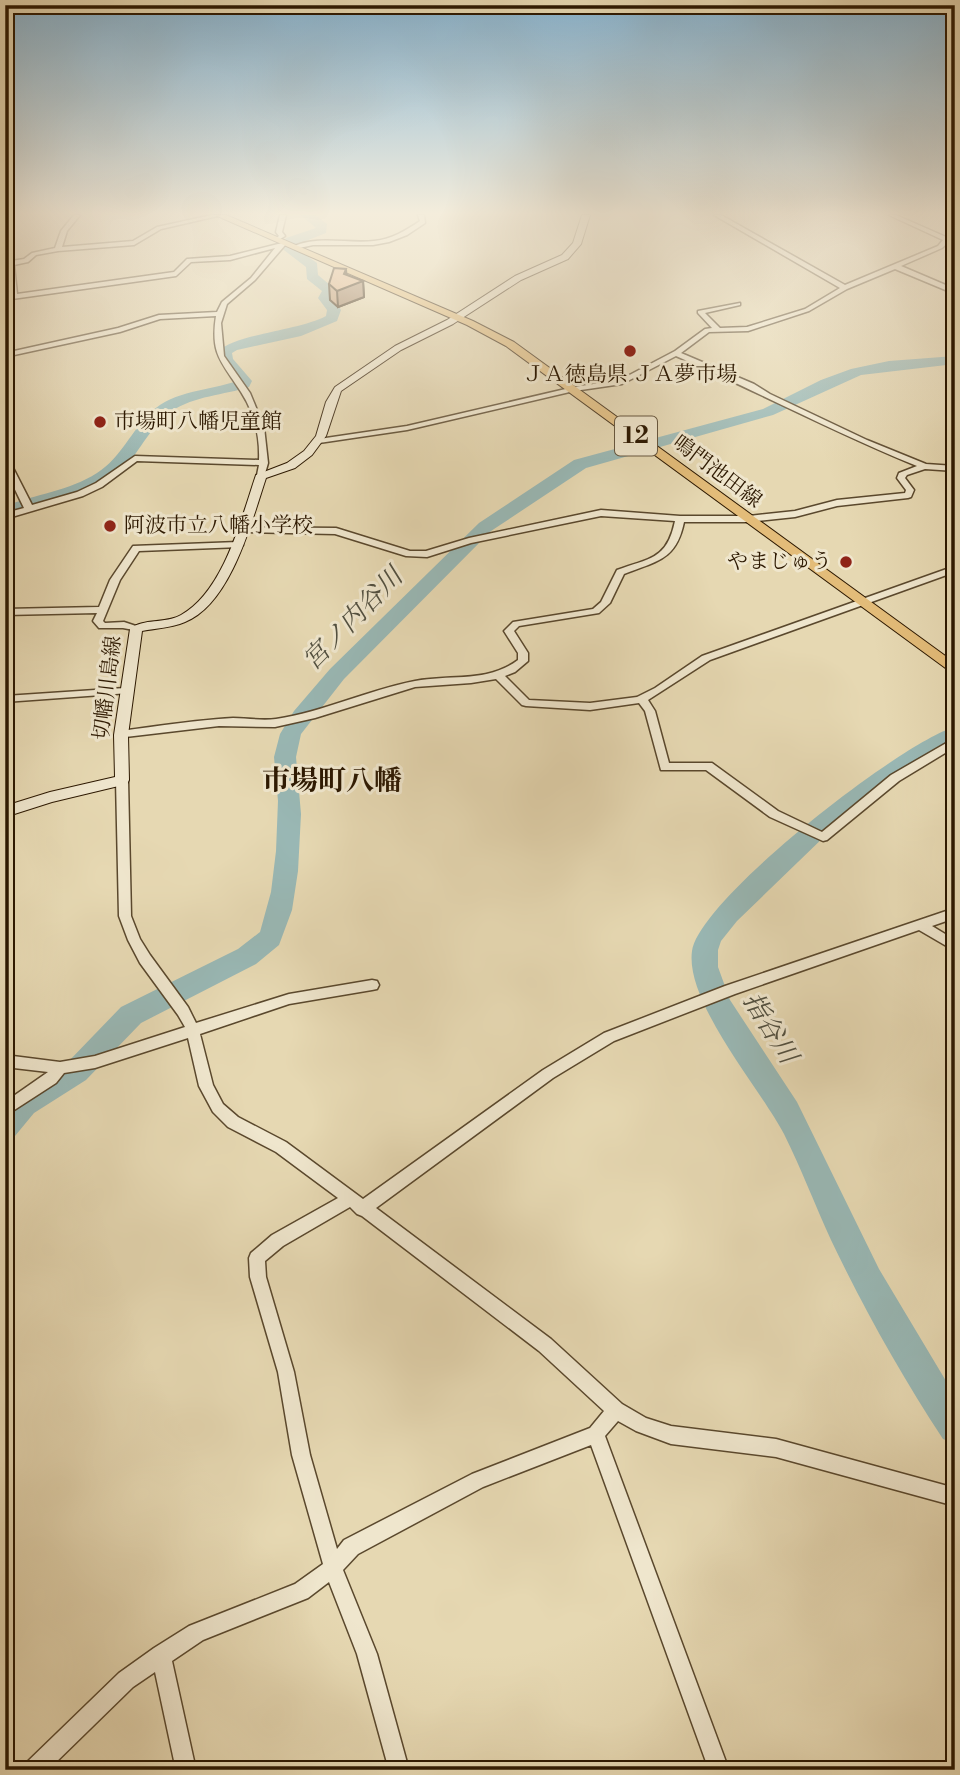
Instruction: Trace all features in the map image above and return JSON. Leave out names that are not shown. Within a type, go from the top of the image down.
[{"type":"main road","name":"鳴門池田線","points":[[412,298],[510,344],[955,670]]},
{"type":"main road","points":[[263,469],[288,468],[319,440],[332,397],[338,389],[398,348],[457,317],[486,298]]},
{"type":"main road","name":"切幡川島線","points":[[122,780],[121,735],[125,691],[136,629],[185,618],[199,608],[223,576],[243,529],[263,469]]},
{"type":"main road","points":[[5,812],[50,797],[122,780]]},
{"type":"street","points":[[5,516],[80,494],[99,485],[135,458],[263,469],[253,406],[221,359],[218,348],[220,314],[229,298]]},
{"type":"street","points":[[679,351],[706,330],[748,329],[807,310],[828,298]]},
{"type":"street","points":[[717,329],[700,312],[738,304]]},
{"type":"street","points":[[5,355],[120,330],[159,317],[220,314]]},
{"type":"street","points":[[319,440],[407,428],[574,389],[622,382],[676,353],[751,386],[864,442],[925,466],[955,469]]},
{"type":"street","points":[[5,460],[28,508]]},
{"type":"street","points":[[243,529],[336,531],[409,554],[427,554],[468,541],[601,513],[680,519],[749,519],[795,514],[836,503],[908,495],[910,490],[901,478],[903,473],[925,466]]},
{"type":"street","points":[[121,735],[189,725],[240,721],[271,723],[334,710],[356,700],[415,684],[478,680],[498,675],[523,662],[523,653],[509,631],[516,624],[596,611],[605,603],[620,572],[662,556],[673,547],[680,519]]},
{"type":"street","points":[[136,629],[124,625],[102,626],[98,621],[100,610],[136,548],[237,545]]},
{"type":"street","points":[[498,675],[526,703],[629,704],[642,700],[688,666],[706,658],[955,569]]},
{"type":"street","points":[[5,612],[100,610]]},
{"type":"street","points":[[5,699],[125,691]]},
{"type":"street","points":[[642,700],[650,711],[665,767],[708,766],[774,814],[822,837],[895,778],[955,742]]},
{"type":"street","points":[[122,780],[125,916],[145,959],[192,1028],[206,1086],[218,1108],[233,1122],[292,1155],[545,1345],[616,1410],[642,1425],[671,1436],[776,1448],[955,1497]]},
{"type":"street","points":[[399,1770],[367,1654],[333,1568],[301,1455],[286,1372],[258,1277],[257,1258],[266,1247],[333,1211],[355,1204],[573,1056],[609,1037],[724,992],[955,913]]},
{"type":"street","points":[[921,925],[955,946]]},
{"type":"street","points":[[5,1061],[65,1067],[95,1062],[192,1028],[289,999],[373,985]]},
{"type":"street","points":[[5,1110],[65,1067]]},
{"type":"street","points":[[33,1770],[126,1679],[196,1633],[301,1591],[333,1568],[351,1547],[456,1492],[596,1434],[616,1410]]},
{"type":"street","points":[[596,1434],[633,1545],[686,1674],[719,1770]]},
{"type":"street","points":[[161,1655],[186,1770]]},
{"type":"waterway","points":[[5,512],[82,488],[106,475],[121,462],[151,421],[167,407],[188,398],[244,384],[245,381],[226,360],[225,352],[245,343],[296,333],[320,325],[332,318],[334,310],[325,298]]},
{"type":"waterway","name":"宮ノ内谷川","points":[[5,1127],[24,1104],[77,1071],[131,1015],[247,957],[270,938],[280,910],[286,871],[289,801],[285,757],[287,743],[295,724],[337,674],[485,527],[580,464],[768,412],[826,383],[857,372],[955,360]]},
{"type":"waterway","name":"指谷川","points":[[955,734],[897,768],[819,828],[728,914],[711,935],[705,950],[705,967],[719,1005],[795,1127],[881,1305],[955,1427]]},
{"type":"place","name":"ＪＡ徳島県 ＪＡ夢市場","points":[[630,351]]},
{"type":"place","name":"市場町八幡児童館","points":[[100,422]]},
{"type":"place","name":"阿波市立八幡小学校","points":[[110,526]]},
{"type":"place","name":"やまじゅう","points":[[846,562]]},
{"type":"district","name":"市場町八幡","points":[[332,781]]}]
